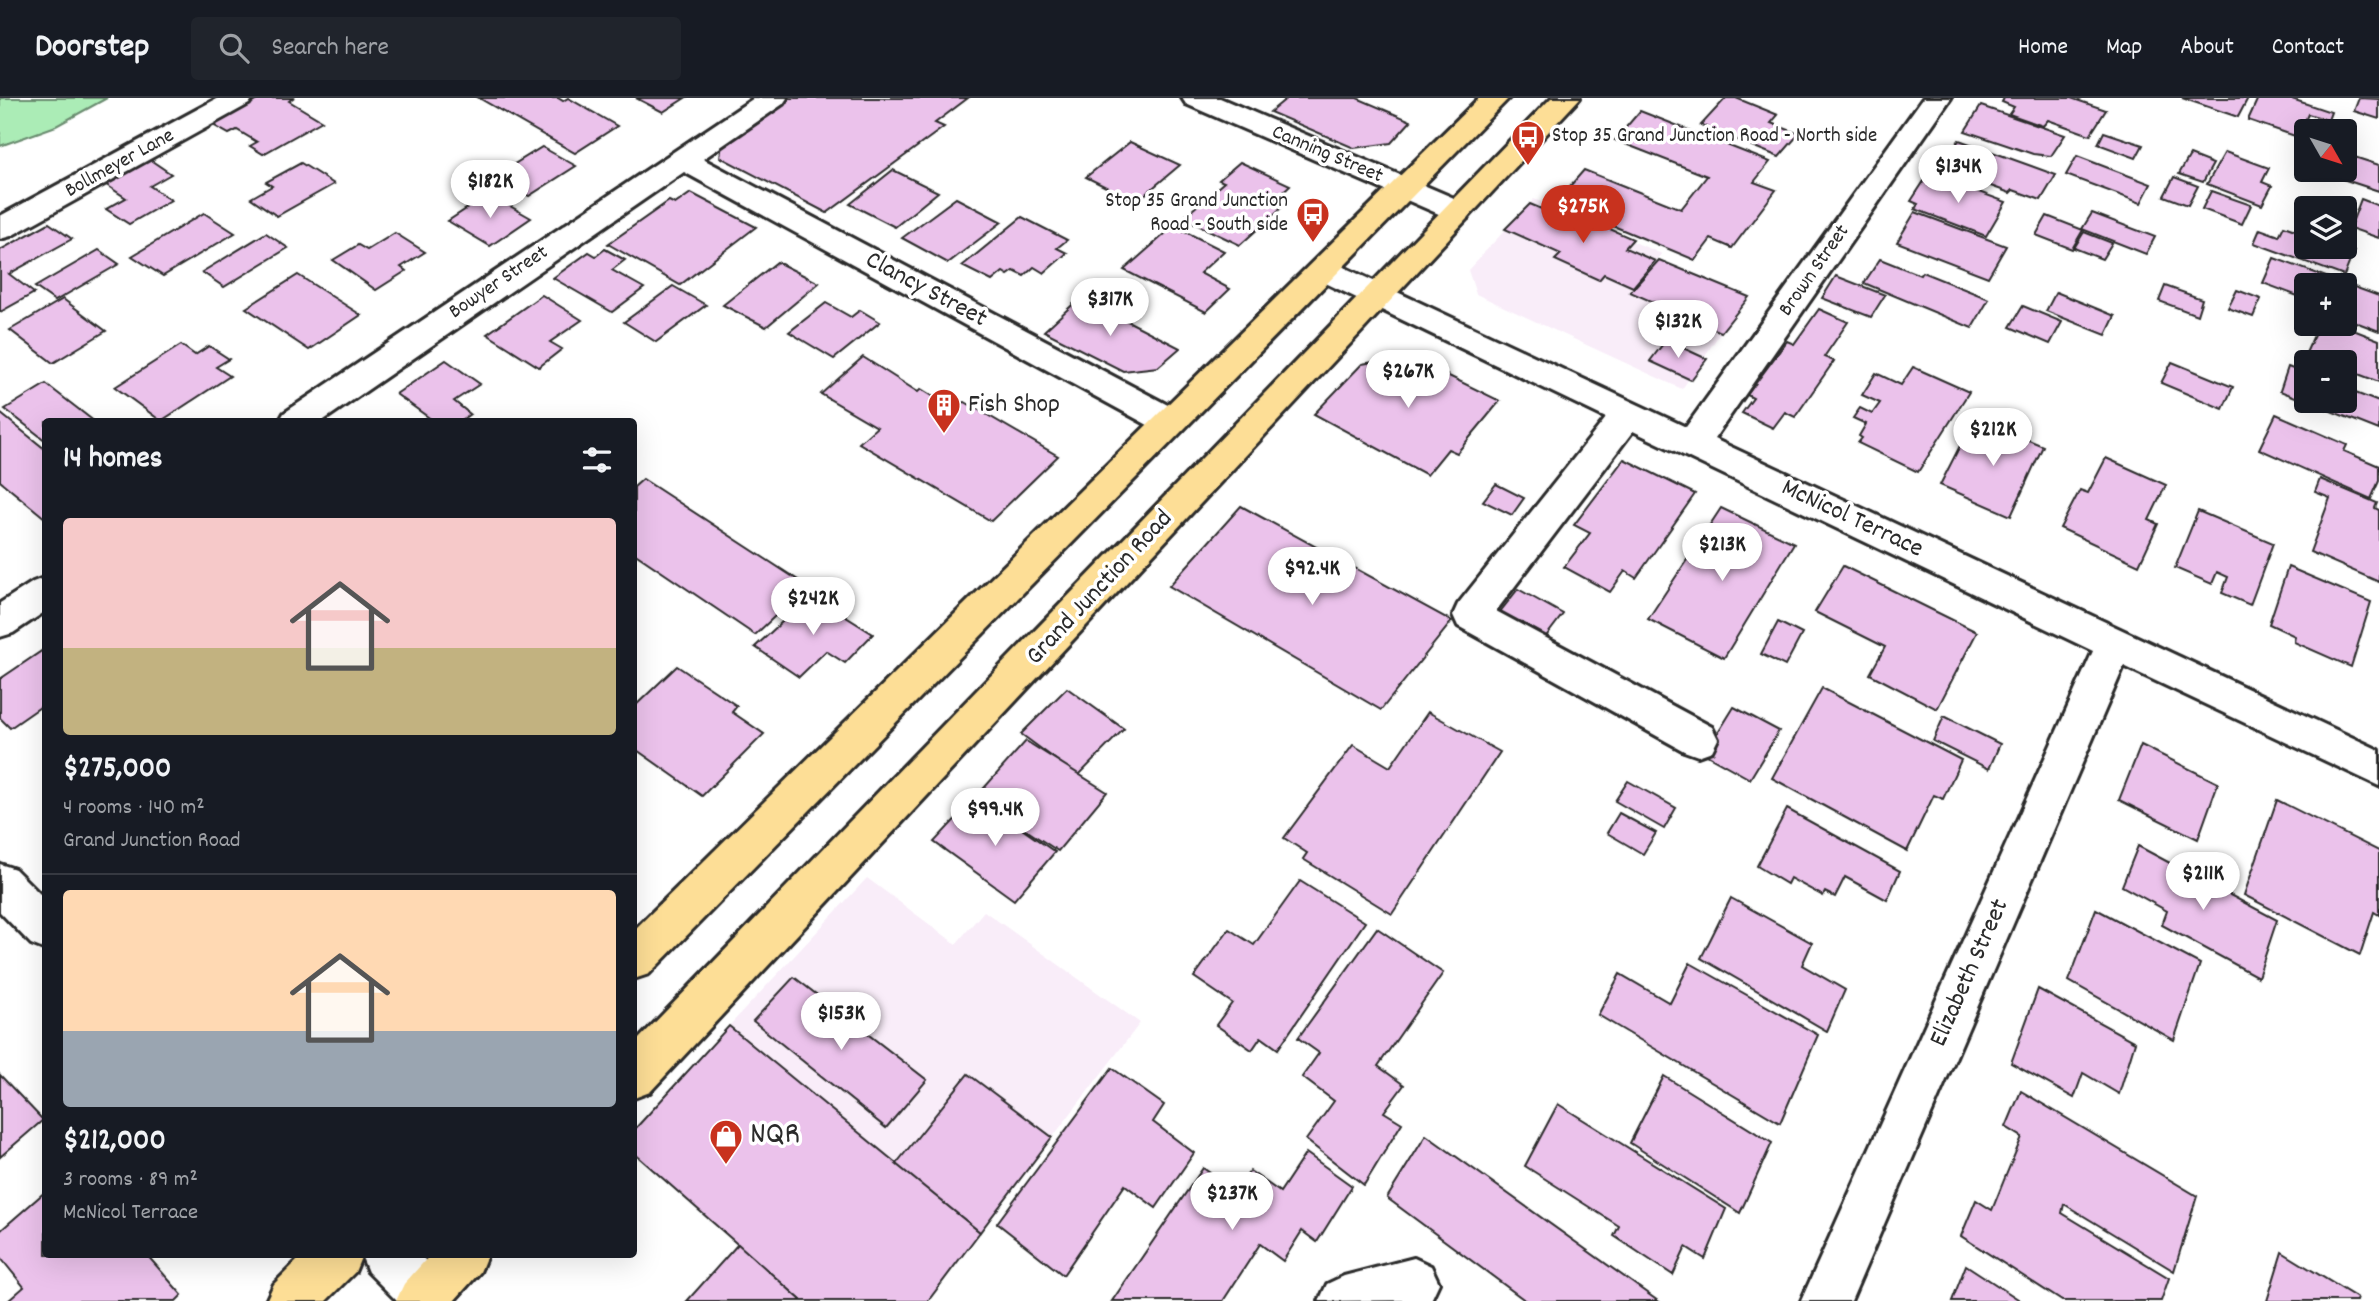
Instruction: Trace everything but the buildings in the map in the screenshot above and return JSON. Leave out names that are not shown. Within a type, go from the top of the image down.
[{"type":"highway","points":[[637,956],[1169,421],[1495,98]]},
{"type":"highway","name":"Grand Junction Road","points":[[637,1073],[1566,98]]},
{"type":"highway","points":[[291,1301],[335,1258]]},
{"type":"highway","points":[[424,1298],[460,1258]]},
{"type":"street","name":"Bollmeyer Lane","points":[[0,229],[239,98]]},
{"type":"street","name":"Bowyer Street","points":[[302,418],[773,98]]},
{"type":"street","name":"Canning Street","points":[[1196,98],[1458,211]]},
{"type":"street","name":"Brown Street","points":[[1693,443],[1937,98]]},
{"type":"street","name":"Clancy Street","points":[[682,159],[1169,421]]},
{"type":"street","name":"McNicol Terrace","points":[[1324,270],[1693,443],[2114,646],[2379,769]]},
{"type":"street","points":[[1628,413],[1471,615],[1699,739]]},
{"type":"street","points":[[0,622],[42,595]]},
{"type":"street","name":"Elizabeth Street","points":[[1826,1301],[2114,646]]},
{"type":"street","points":[[1,885],[42,926]]},
{"type":"street","points":[[388,1258],[424,1298]]},
{"type":"street","points":[[1343,1301],[1414,1283]]},
{"type":"shaded area","points":[[1534,199],[1662,254],[1630,292],[1721,332],[1682,389],[1476,294],[1468,270]]},
{"type":"shaded area","points":[[867,878],[956,944],[984,911],[1140,1023],[980,1232],[729,1026]]},
{"type":"green space","points":[[0,98],[107,98],[56,126],[0,146]]},
{"type":"place","name":"Stop 35 Grand Junction Road - North side","points":[[1528,167]]},
{"type":"place","name":"Stop 35 Grand Junction Road - South side","points":[[1313,244]]},
{"type":"place","name":"Fish Shop","points":[[944,435]]},
{"type":"place","name":"NQR","points":[[726,1166]]}]
